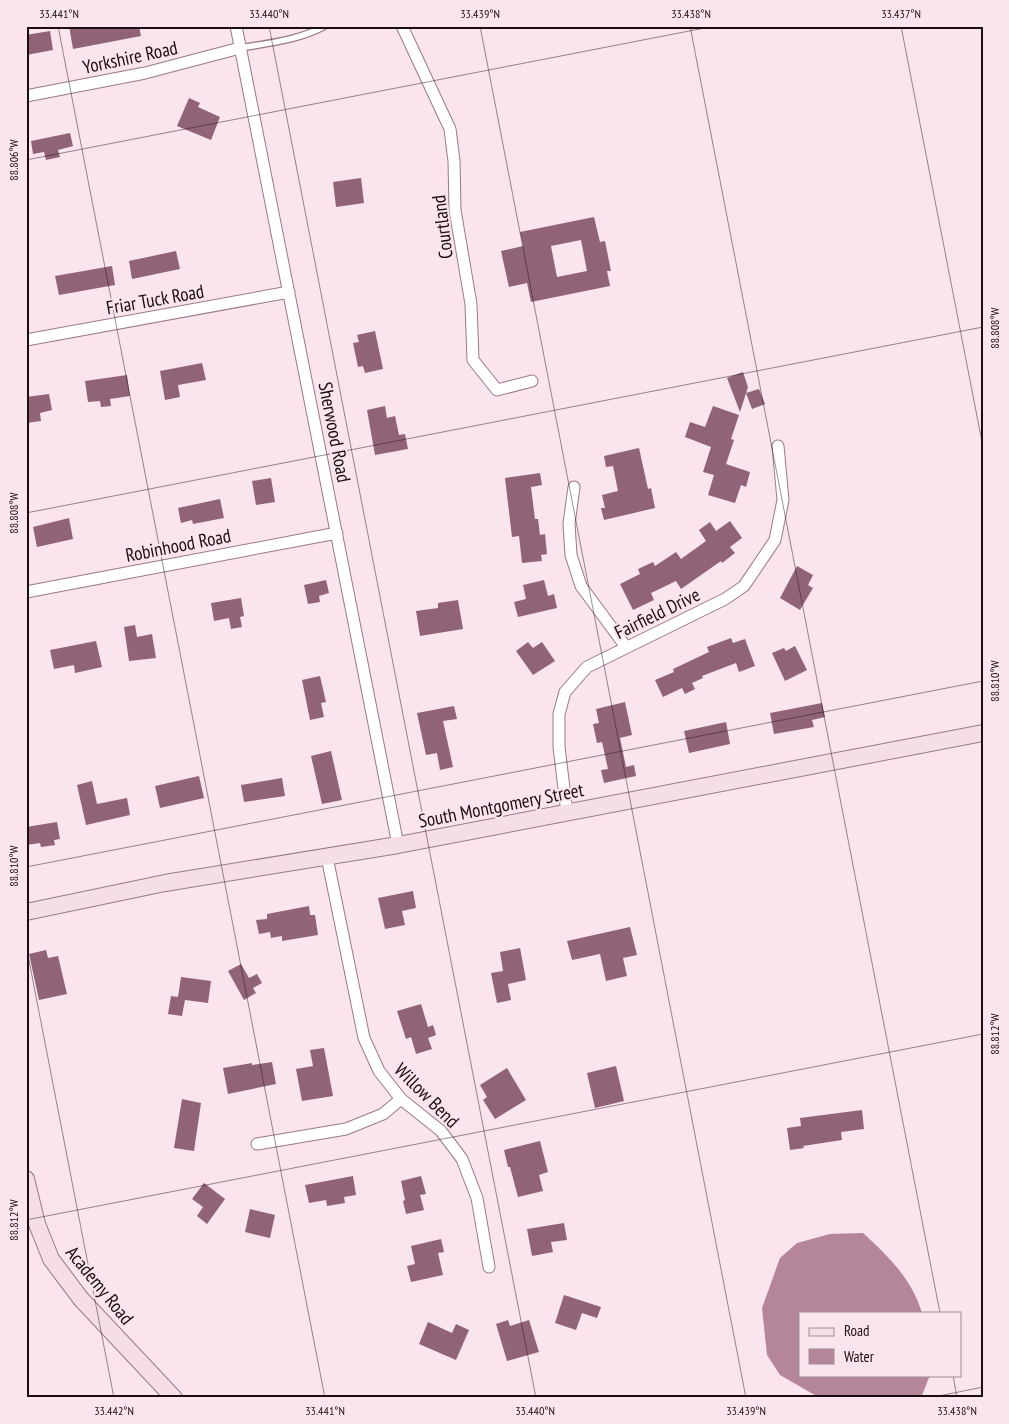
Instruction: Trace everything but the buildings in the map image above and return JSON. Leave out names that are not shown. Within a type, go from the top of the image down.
[{"type":"street","name":"Sherwood Road","points":[[236,26],[398,845]]},
{"type":"street","name":"Courtland","points":[[402,26],[450,129],[454,161],[455,210],[471,304],[473,360],[497,390],[532,381]]},
{"type":"street","name":"Yorkshire Road","points":[[26,96],[144,73],[240,48]]},
{"type":"street","name":"Friar Tuck Road","points":[[26,340],[289,292]]},
{"type":"street","name":"Fairfield Drive","points":[[567,813],[559,739],[559,714],[565,692],[587,667],[725,599],[744,586],[775,540],[783,500],[778,446]]},
{"type":"street","points":[[574,487],[569,524],[573,563],[581,586],[626,647]]},
{"type":"street","name":"Robinhood Road","points":[[26,592],[336,533]]},
{"type":"street","name":"South Montgomery Street","points":[[26,912],[165,883],[398,845],[983,733]]},
{"type":"street","name":"Willow Bend","points":[[327,857],[364,1038],[379,1070],[401,1099],[441,1131],[462,1159],[476,1198],[489,1267]]},
{"type":"street","points":[[257,1144],[346,1129],[383,1114],[401,1099]]},
{"type":"street","name":"Academy Road","points":[[26,1179],[30,1217],[51,1259],[81,1299],[174,1398]]},
{"type":"lane","points":[[240,48],[294,38],[312,33],[325,26]]},
{"type":"water","points":[[863,1233],[890,1259],[906,1279],[922,1312],[799,1312],[799,1376],[930,1376],[921,1398],[820,1398],[780,1375],[767,1355],[762,1308],[780,1258],[797,1243],[830,1234]]}]
